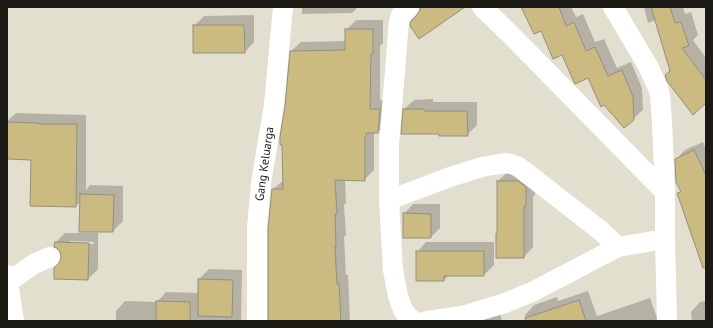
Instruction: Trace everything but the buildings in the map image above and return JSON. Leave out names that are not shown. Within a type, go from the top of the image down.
[{"type":"street","name":"Gang Keluarga","points":[[256,321],[257,228],[262,183],[274,105],[283,7]]},
{"type":"street","points":[[409,7],[401,15],[399,21],[389,144],[389,200],[393,270],[398,296],[402,310],[410,319],[415,321]]},
{"type":"street","points":[[482,7],[665,192]]},
{"type":"street","points":[[613,7],[648,66],[660,95],[665,192],[667,321]]},
{"type":"street","points":[[389,200],[450,177],[482,167],[507,163],[517,166],[524,171],[618,247]]},
{"type":"street","points":[[427,321],[462,316],[512,300],[532,292],[618,247],[665,240]]},
{"type":"street","points":[[14,321],[8,278],[50,257]]}]
